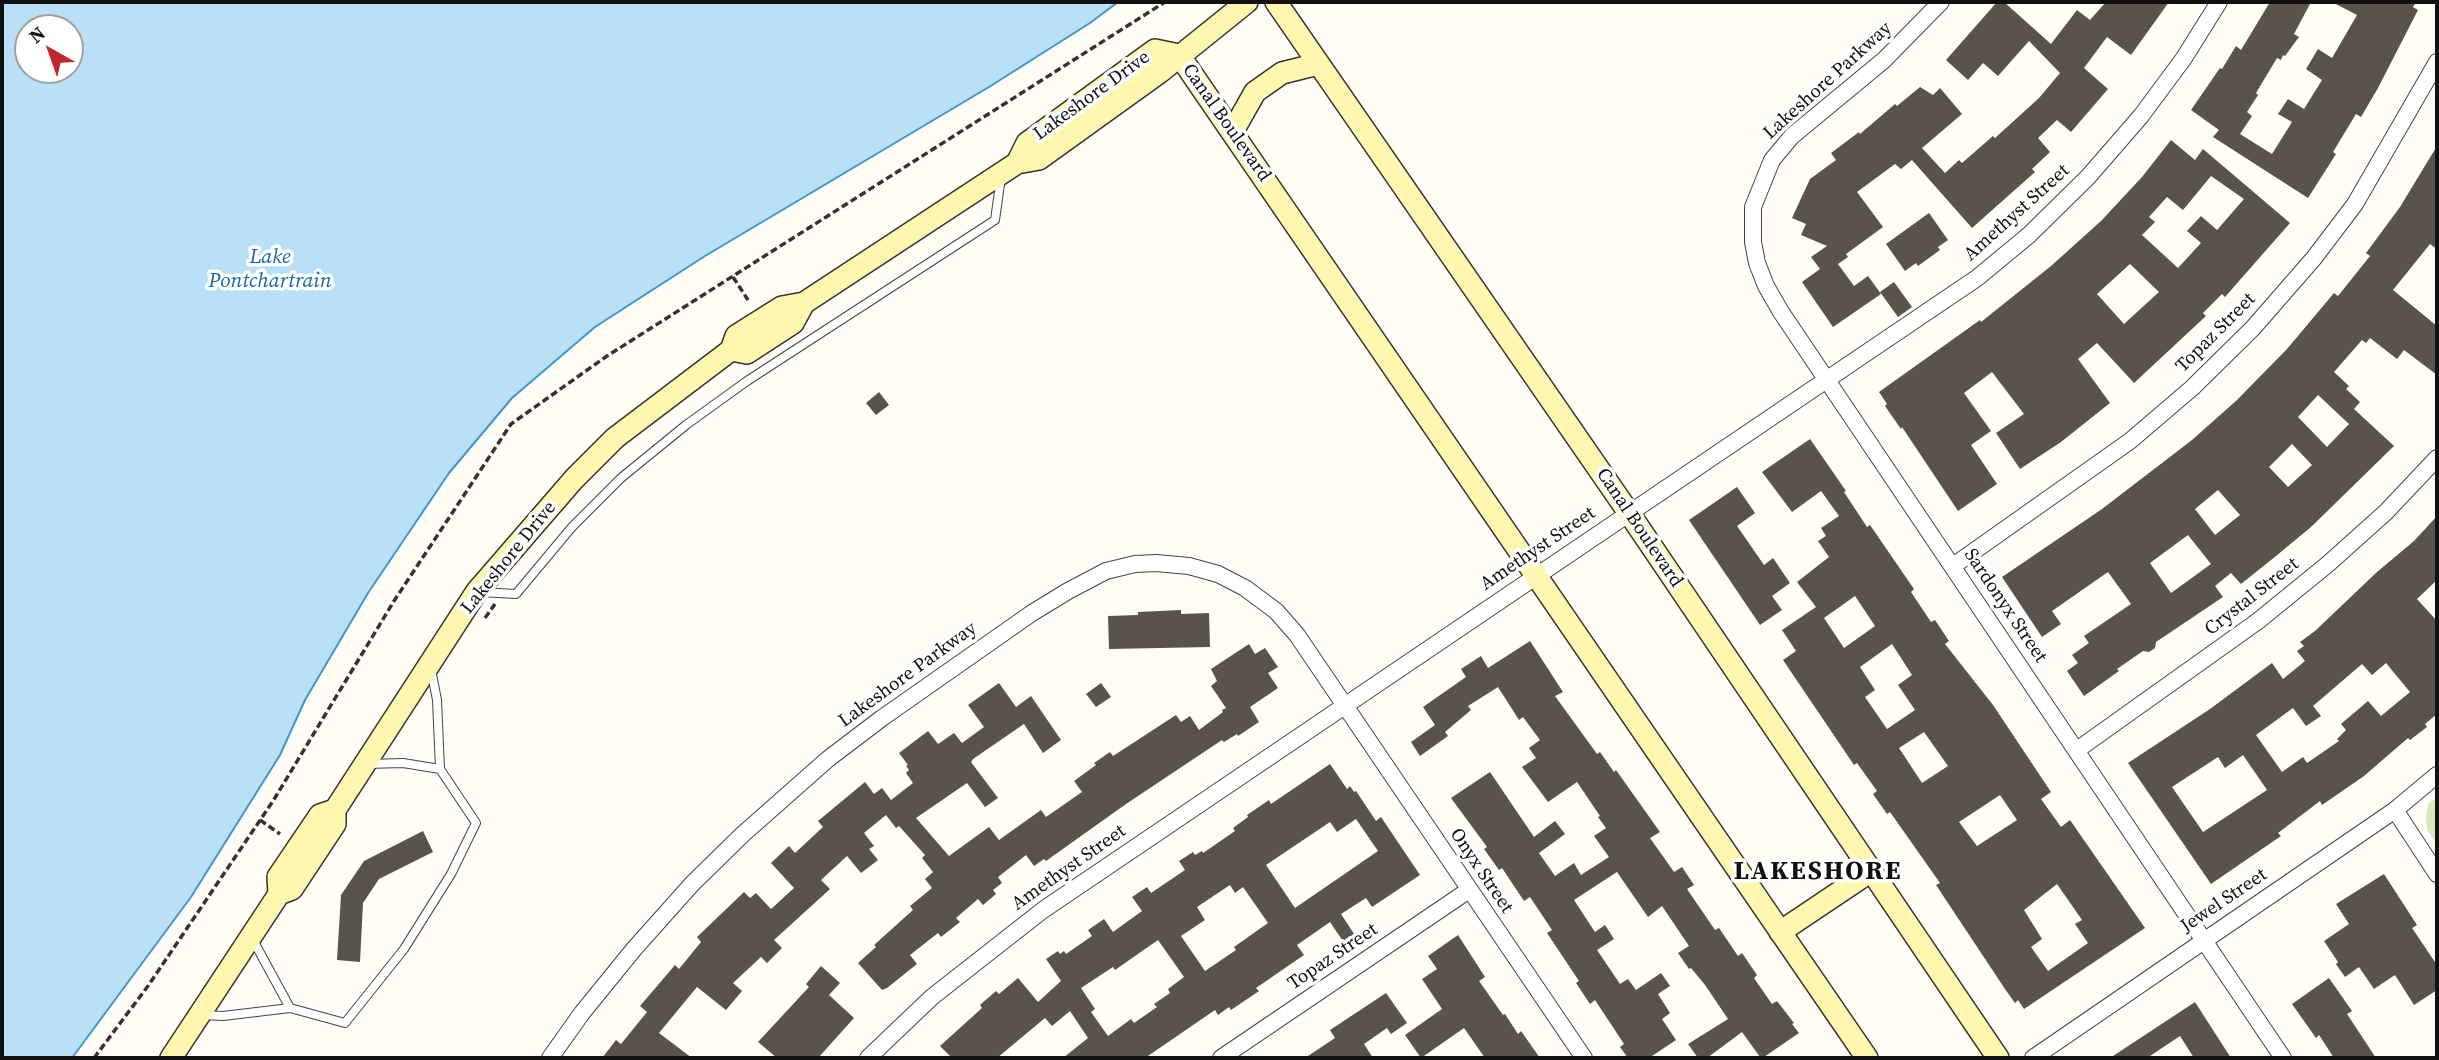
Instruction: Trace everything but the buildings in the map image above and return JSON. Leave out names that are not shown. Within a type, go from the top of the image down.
[{"type":"street","name":"Lakeshore Drive","points":[[171,1058],[279,894],[278,877],[320,815],[335,810],[477,592],[574,479],[615,438],[731,350],[747,353],[756,348],[793,323],[804,303],[1009,169],[1039,159],[1160,72],[1247,2]]},
{"type":"street","name":"Canal Boulevard","points":[[1276,2],[1629,513],[1997,1058]]},
{"type":"street","name":"Lakeshore Parkway","points":[[1772,160],[1792,136],[1884,60],[1941,2]]},
{"type":"street","name":"Amethyst Street","points":[[868,1058],[932,997],[1043,909],[1977,278],[2029,235],[2088,177],[2141,116],[2184,58],[2219,2]]},
{"type":"street","name":"Canal Boulevard","points":[[1179,55],[1867,1058]]},
{"type":"street","name":"Topaz Street","points":[[1953,566],[2130,441],[2192,388],[2253,328],[2314,258],[2355,204],[2395,139],[2437,62]]},
{"type":"street","points":[[1233,131],[1255,92],[1282,73],[1318,64]]},
{"type":"street","name":"Sardonyx Street","points":[[1772,160],[1753,207],[1753,242],[1757,263],[1766,286],[2283,1058]]},
{"type":"street","name":"Crystal Street","points":[[2077,750],[2268,613],[2386,512],[2437,458]]},
{"type":"street","name":"Lakeshore Parkway","points":[[551,1058],[582,1013],[650,930],[692,884],[793,789],[882,718],[1010,628],[1068,591],[1106,571],[1135,564],[1189,566],[1218,574],[1245,588],[1276,611],[1297,635],[1345,706]]},
{"type":"street","name":"Onyx Street","points":[[1345,706],[1584,1058]]},
{"type":"street","name":"Jewel Street","points":[[2033,1058],[2395,810],[2437,775]]},
{"type":"street","points":[[2395,810],[2437,874]]},
{"type":"street","points":[[1780,932],[1871,871]]},
{"type":"street","name":"Topaz Street","points":[[1221,1058],[1469,890]]},
{"type":"lane","points":[[477,592],[516,594],[572,527],[621,478],[686,425],[757,375],[995,220],[1009,169]]},
{"type":"lane","points":[[200,1015],[223,1016],[290,1008],[345,1023],[404,949],[451,874],[476,823],[440,769],[437,700],[430,663]]},
{"type":"lane","points":[[364,764],[402,763],[440,769]]},
{"type":"lane","points":[[251,938],[290,1008]]},
{"type":"path","points":[[733,276],[748,300]]},
{"type":"path","points":[[480,624],[502,594]]},
{"type":"path","points":[[260,820],[280,834]]},
{"type":"green space","points":[[2437,797],[2437,844],[2427,830],[2426,817],[2428,804]]},
{"type":"water","name":"Lake Pontchartrain","points":[[2,2],[1118,2],[1090,23],[989,87],[705,256],[595,327],[512,398],[449,473],[368,593],[305,700],[280,755],[191,897],[72,1058],[2,1058]]},
{"type":"district","name":"LAKESHORE","points":[[1818,872]]}]
